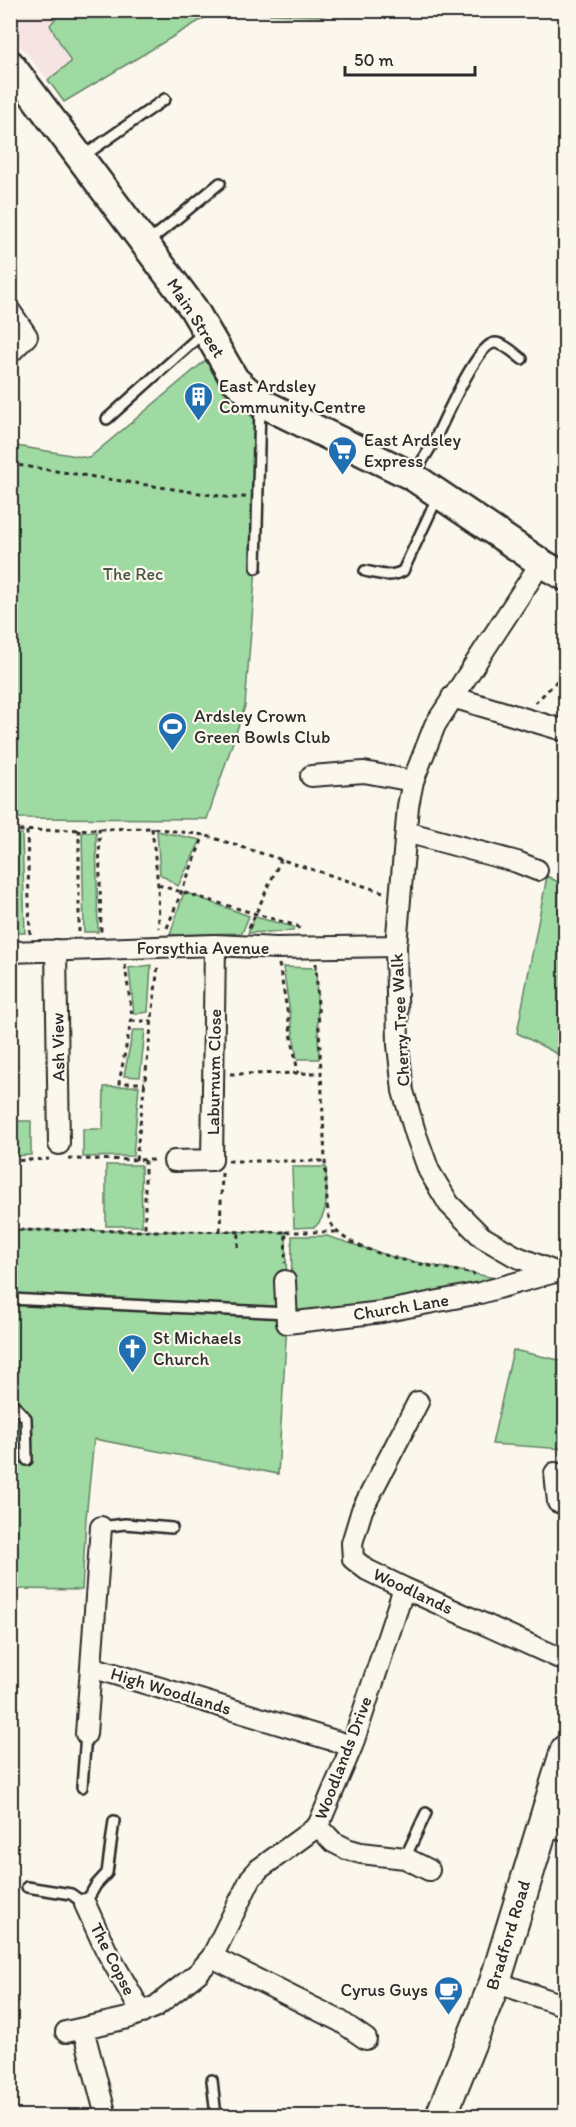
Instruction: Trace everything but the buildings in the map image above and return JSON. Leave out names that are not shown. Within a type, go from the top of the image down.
[{"type":"main road","name":"Bradford Road","points":[[441,2116],[553,1834],[566,1750]]},
{"type":"street","name":"Main Street","points":[[10,64],[193,308],[235,380],[260,402],[412,477],[541,563],[566,577]]},
{"type":"street","points":[[10,311],[27,336],[10,353]]},
{"type":"street","name":"Cherry Tree Walk","points":[[541,563],[435,724],[413,781],[408,806],[396,946],[398,1045],[403,1091],[429,1171],[449,1204],[482,1237],[514,1256],[560,1273]]},
{"type":"street","points":[[452,697],[566,731]]},
{"type":"street","points":[[310,776],[364,772],[413,781]]},
{"type":"street","points":[[406,832],[514,872],[537,870]]},
{"type":"street","name":"Forsythia Avenue","points":[[10,952],[216,945],[276,948],[396,946]]},
{"type":"street","name":"Laburnum Close","points":[[174,1161],[218,1160],[214,1074],[216,945]]},
{"type":"street","name":"Ash View","points":[[56,950],[59,1144]]},
{"type":"street","name":"Church Lane","points":[[286,1313],[287,1323],[382,1312],[480,1293],[560,1273]]},
{"type":"street","points":[[285,1281],[286,1313]]},
{"type":"street","name":"Woodlands","points":[[418,1402],[362,1510],[352,1543],[353,1559],[367,1570],[404,1588],[566,1661]]},
{"type":"street","points":[[555,1473],[558,1502],[566,1504]]},
{"type":"street","name":"High Woodlands","points":[[101,1527],[91,1667],[352,1746]]},
{"type":"street","name":"Woodlands Drive","points":[[106,2116],[74,2030],[142,2013],[155,2007],[198,1973],[212,1957],[250,1878],[318,1826],[352,1746],[404,1588]]},
{"type":"street","points":[[86,1734],[91,1667]]},
{"type":"street","points":[[318,1826],[333,1842],[346,1849],[405,1858],[429,1870]]},
{"type":"street","name":"The Copse","points":[[85,1904],[106,1950],[142,2013]]},
{"type":"street","points":[[212,1957],[345,2014],[366,2040]]},
{"type":"street","points":[[495,1982],[566,2006]]},
{"type":"lane","points":[[80,158],[165,99]]},
{"type":"lane","points":[[145,244],[220,183]]},
{"type":"lane","points":[[107,419],[206,330]]},
{"type":"lane","points":[[412,477],[468,374],[488,345],[501,344],[522,359]]},
{"type":"lane","points":[[256,568],[260,402]]},
{"type":"lane","points":[[365,571],[388,576],[403,571],[439,494]]},
{"type":"lane","points":[[10,1299],[286,1313]]},
{"type":"lane","points":[[10,1401],[26,1418],[27,1460]]},
{"type":"lane","points":[[101,1527],[125,1524],[172,1528]]},
{"type":"lane","points":[[82,1787],[86,1734]]},
{"type":"lane","points":[[405,1858],[426,1813]]},
{"type":"lane","points":[[27,1887],[71,1894],[85,1904],[96,1885],[107,1873],[114,1821]]},
{"type":"lane","points":[[212,2080],[216,2116]]},
{"type":"path","points":[[10,464],[232,498],[258,495]]},
{"type":"path","points":[[521,717],[556,682],[566,650]]},
{"type":"path","points":[[99,828],[101,948]]},
{"type":"path","points":[[136,1160],[160,947],[158,885],[152,828]]},
{"type":"path","points":[[10,831],[152,828],[204,836],[400,897]]},
{"type":"path","points":[[79,829],[79,949]]},
{"type":"path","points":[[27,831],[30,951]]},
{"type":"path","points":[[160,947],[204,836]]},
{"type":"path","points":[[241,947],[281,859]]},
{"type":"path","points":[[158,885],[297,926],[316,947],[329,1215],[332,1226],[337,1232],[374,1252],[479,1275]]},
{"type":"path","points":[[123,948],[132,1016],[119,1083],[146,1083]]},
{"type":"path","points":[[276,948],[298,1073]]},
{"type":"path","points":[[131,1021],[152,1021]]},
{"type":"path","points":[[214,1074],[322,1073]]},
{"type":"path","points":[[145,1160],[145,1230]]},
{"type":"path","points":[[220,1231],[218,1160],[326,1161]]},
{"type":"path","points":[[10,1161],[174,1161]]},
{"type":"path","points":[[10,1230],[337,1232]]},
{"type":"path","points":[[238,1247],[239,1232]]},
{"type":"path","points":[[285,1281],[286,1232]]},
{"type":"shaded area","points":[[10,11],[328,11],[323,16],[214,12],[64,102],[11,35]]},
{"type":"green space","points":[[63,10],[328,11],[323,16],[214,12],[64,102],[48,80],[71,62],[50,25]]},
{"type":"green space","name":"The Rec","points":[[206,360],[220,386],[236,406],[260,422],[256,568],[245,706],[207,819],[11,818],[10,445],[89,458]]},
{"type":"green space","points":[[157,831],[201,840],[178,886],[160,874]]},
{"type":"green space","points":[[82,832],[96,832],[98,932],[84,932]]},
{"type":"green space","points":[[11,834],[22,834],[25,933],[11,933]]},
{"type":"green space","points":[[547,876],[565,886],[565,1058],[517,1033]]},
{"type":"green space","points":[[184,892],[249,916],[242,933],[170,935]]},
{"type":"green space","points":[[255,917],[294,927],[293,931],[248,933]]},
{"type":"green space","points":[[151,965],[148,1012],[134,1014],[129,968]]},
{"type":"green space","points":[[283,967],[316,968],[319,1059],[297,1059]]},
{"type":"green space","points":[[133,1030],[145,1030],[140,1077],[124,1076]]},
{"type":"green space","points":[[139,1086],[133,1156],[83,1157],[83,1129],[103,1129],[104,1087]]},
{"type":"green space","points":[[11,1121],[31,1121],[31,1155],[11,1156]]},
{"type":"green space","points":[[106,1165],[141,1165],[142,1226],[106,1226]]},
{"type":"green space","points":[[292,1167],[326,1167],[326,1207],[315,1227],[294,1228]]},
{"type":"green space","points":[[11,1230],[286,1232],[287,1323],[278,1474],[94,1439],[82,1590],[11,1589]]},
{"type":"green space","points":[[292,1236],[327,1236],[396,1258],[500,1279],[389,1306],[291,1314]]},
{"type":"green space","points":[[513,1350],[564,1361],[565,1354],[565,1449],[492,1444]]},
{"type":"place","name":"East Ardsley Community Centre","points":[[198,422]]},
{"type":"place","name":"East Ardsley Express","points":[[343,476]]},
{"type":"place","name":"Ardsley Crown Green Bowls Club","points":[[173,752]]},
{"type":"place","name":"St Michaels Church","points":[[132,1374]]},
{"type":"place","name":"Cyrus Guys","points":[[449,2016]]}]
